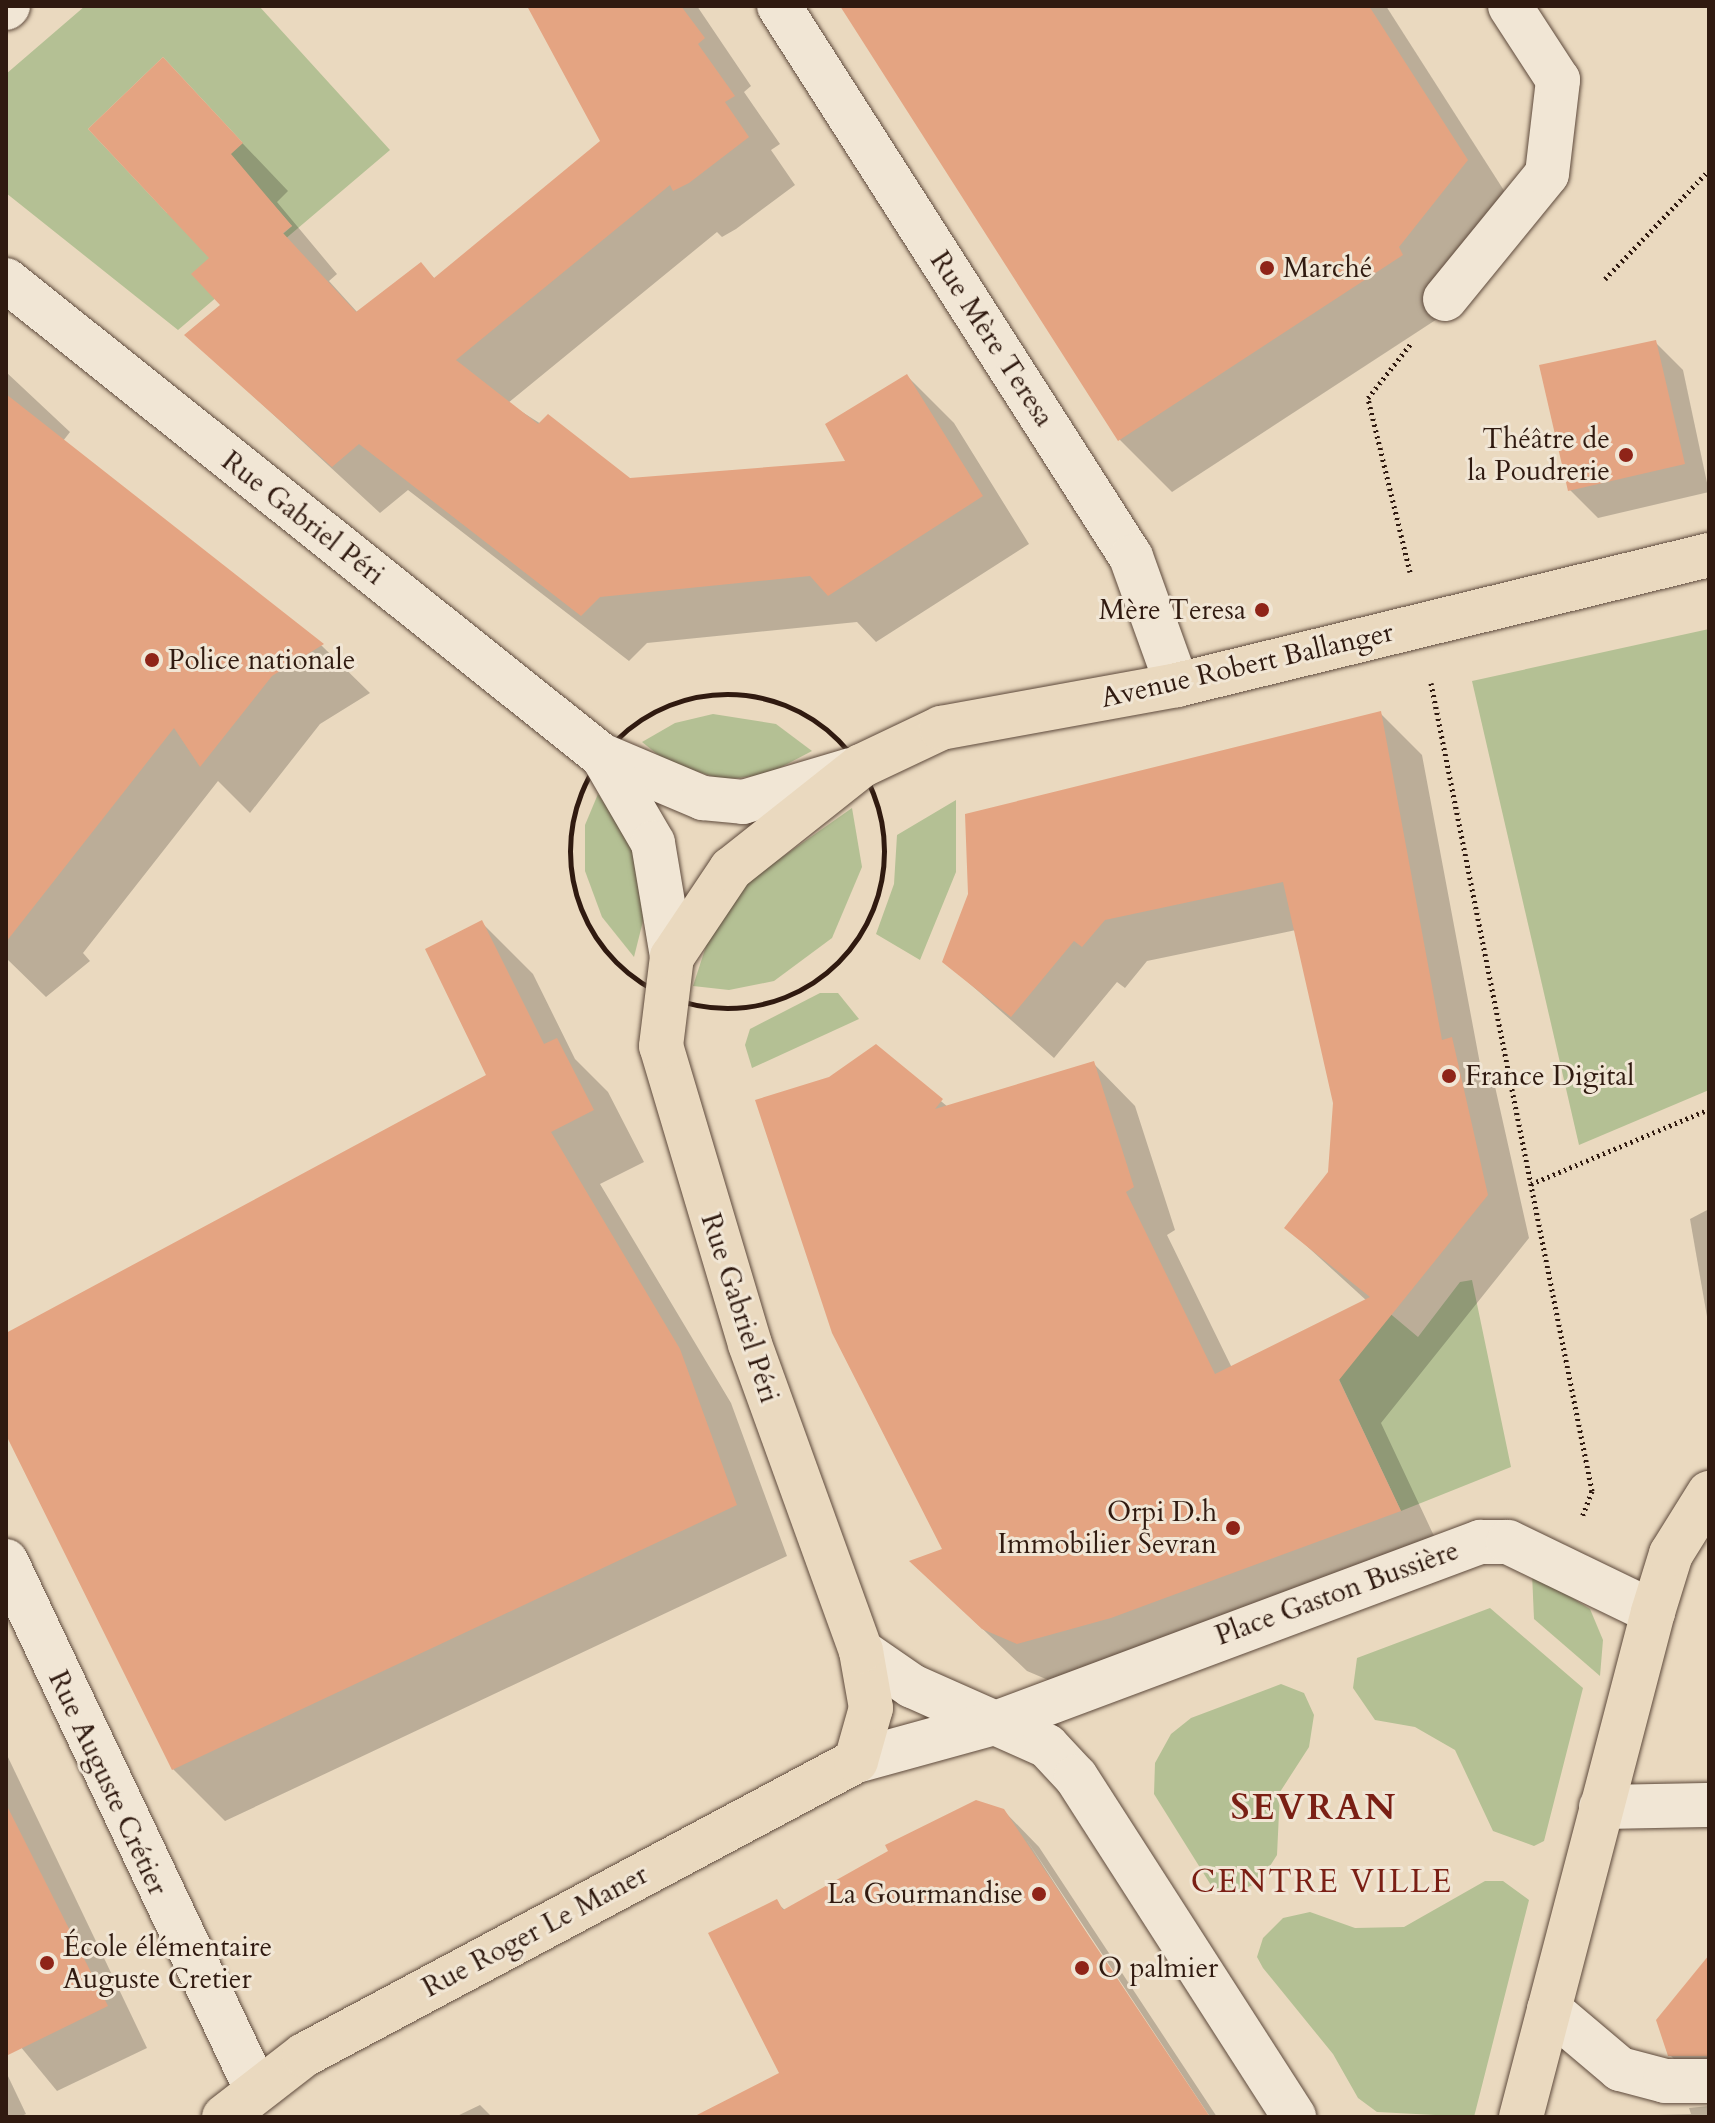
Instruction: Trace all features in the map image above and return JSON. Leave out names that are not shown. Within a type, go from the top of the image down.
[{"type":"main road","name":"Avenue Robert Ballanger","points":[[803,813],[861,766],[941,728],[1177,685],[1709,555]]},
{"type":"main road","name":"Rue Gabriel Péri","points":[[803,813],[731,869],[672,957],[661,1046],[669,1087],[750,1344],[861,1651],[871,1708],[856,1761]]},
{"type":"main road","points":[[1521,2117],[1653,1612],[1671,1554],[1709,1493]]},
{"type":"main road","name":"Rue Roger Le Maner","points":[[240,2103],[304,2055],[856,1761]]},
{"type":"street","name":"Rue Mère Teresa","points":[[779,6],[1131,557],[1177,685]]},
{"type":"street","points":[[1445,299],[1547,174],[1558,80],[1510,6]]},
{"type":"street","name":"Rue Gabriel Péri","points":[[6,280],[601,755],[703,798],[743,802],[861,766]]},
{"type":"street","name":"Rue Gabriel Péri","points":[[601,755],[653,843],[672,957]]},
{"type":"street","name":"Place Gaston Bussière","points":[[856,1761],[998,1722],[1480,1542],[1508,1542],[1653,1612]]},
{"type":"street","name":"Rue Auguste Crétier","points":[[6,1561],[190,1958],[240,2103]]},
{"type":"street","points":[[861,1651],[912,1686],[1047,1746],[1076,1777],[1294,2117]]},
{"type":"street","points":[[1601,1807],[1709,1805]]},
{"type":"street","points":[[1549,2009],[1620,2069],[1665,2081],[1709,2081]]},
{"type":"path","points":[[1605,279],[1709,170]]},
{"type":"path","points":[[1445,299],[1368,398],[1410,573],[1592,1491],[1563,1568]]},
{"type":"path","points":[[1410,573],[1425,569]]},
{"type":"path","points":[[1531,1184],[1709,1109]]},
{"type":"green space","points":[[85,6],[259,6],[390,150],[178,330],[6,193],[6,74]],"holes":[[[163,57],[242,142],[167,213],[88,129]],[[272,203],[292,226],[212,296]]]},
{"type":"green space","points":[[1709,629],[1709,1090],[1579,1145],[1472,681]]},
{"type":"green space","points":[[713,714],[776,724],[812,751],[768,774],[724,780],[667,762],[642,742],[675,723]]},
{"type":"green space","points":[[598,794],[636,852],[644,917],[634,957],[602,917],[585,871],[585,825]]},
{"type":"green space","points":[[956,800],[956,872],[920,960],[876,934],[894,884],[897,835]]},
{"type":"green space","points":[[852,808],[862,867],[832,938],[774,981],[729,990],[693,986],[711,931],[744,884]]},
{"type":"green space","points":[[820,993],[838,993],[859,1019],[752,1068],[745,1045],[750,1029]]},
{"type":"green space","points":[[1472,1280],[1511,1467],[1401,1511],[1337,1375],[1387,1311],[1418,1337],[1460,1282]]},
{"type":"green space","points":[[1532,1573],[1590,1609],[1603,1640],[1600,1676],[1534,1619]]},
{"type":"green space","points":[[1490,1608],[1583,1688],[1544,1841],[1534,1846],[1493,1831],[1455,1750],[1415,1727],[1375,1720],[1353,1688],[1357,1658]]},
{"type":"green space","points":[[1281,1684],[1304,1693],[1314,1715],[1309,1747],[1280,1792],[1277,1855],[1259,1883],[1228,1894],[1214,1890],[1154,1794],[1155,1763],[1171,1734],[1191,1718]]},
{"type":"green space","points":[[1485,1881],[1503,1881],[1529,1900],[1474,2117],[1377,2112],[1358,2098],[1333,2054],[1263,1968],[1257,1957],[1263,1938],[1283,1918],[1310,1912],[1355,1928],[1404,1927]]},
{"type":"building","points":[[527,6],[681,6],[705,38],[698,44],[735,96],[725,102],[749,137],[689,183],[673,191],[670,185],[456,360],[538,424],[548,414],[630,478],[845,461],[825,424],[907,374],[983,496],[828,596],[810,576],[600,597],[581,616],[359,444],[332,467],[184,335],[220,305],[191,274],[209,258],[88,129],[163,57],[243,143],[231,154],[292,226],[283,233],[356,312],[421,262],[434,278],[600,141]]},
{"type":"building","points":[[840,6],[1369,6],[1468,160],[1399,247],[1403,255],[1118,441]]},
{"type":"building","points":[[1656,340],[1685,464],[1568,491],[1539,365]]},
{"type":"building","name":"Police nationale","points":[[6,394],[324,644],[272,676],[200,767],[174,728],[6,942]]},
{"type":"building","points":[[1381,711],[1442,1040],[1452,1037],[1488,1195],[1339,1380],[1401,1511],[1111,1618],[1017,1644],[982,1629],[909,1561],[942,1549],[832,1333],[755,1100],[829,1077],[876,1044],[943,1099],[935,1109],[1094,1061],[1134,1187],[1126,1192],[1215,1374],[1370,1297],[1284,1228],[1328,1172],[1333,1103],[1283,882],[1105,920],[1082,947],[1074,941],[1011,1017],[942,962],[968,894],[965,814]]},
{"type":"building","points":[[482,920],[544,1044],[557,1038],[594,1110],[551,1132],[680,1349],[737,1505],[172,1770],[6,1435],[6,1333],[486,1075],[425,949]]},
{"type":"building","points":[[976,1800],[1004,1809],[1210,2117],[693,2117],[779,2073],[708,1933],[777,1899],[783,1910],[888,1851],[885,1845]]},
{"type":"building","name":"École élémentaire Auguste Cretier","points":[[6,1804],[108,2006],[6,2056]]},
{"type":"building","points":[[1709,1955],[1709,2056],[1668,2056],[1656,2020]]},
{"type":"place","name":"Marché","points":[[1267,268]]},
{"type":"place","name":"Théâtre de la Poudrerie","points":[[1626,455]]},
{"type":"place","name":"Mère Teresa","points":[[1262,610]]},
{"type":"place","name":"Police nationale","points":[[152,660]]},
{"type":"place","name":"France Digital","points":[[1449,1076]]},
{"type":"place","name":"Orpi D.h Immobilier Sevran","points":[[1233,1528]]},
{"type":"place","name":"La Gourmandise","points":[[1039,1894]]},
{"type":"place","name":"École élémentaire Auguste Cretier","points":[[47,1963]]},
{"type":"place","name":"O palmier","points":[[1082,1968]]},
{"type":"district","name":"SEVRAN","points":[[1314,1808]]},
{"type":"district","name":"CENTRE VILLE","points":[[1322,1882]]}]
